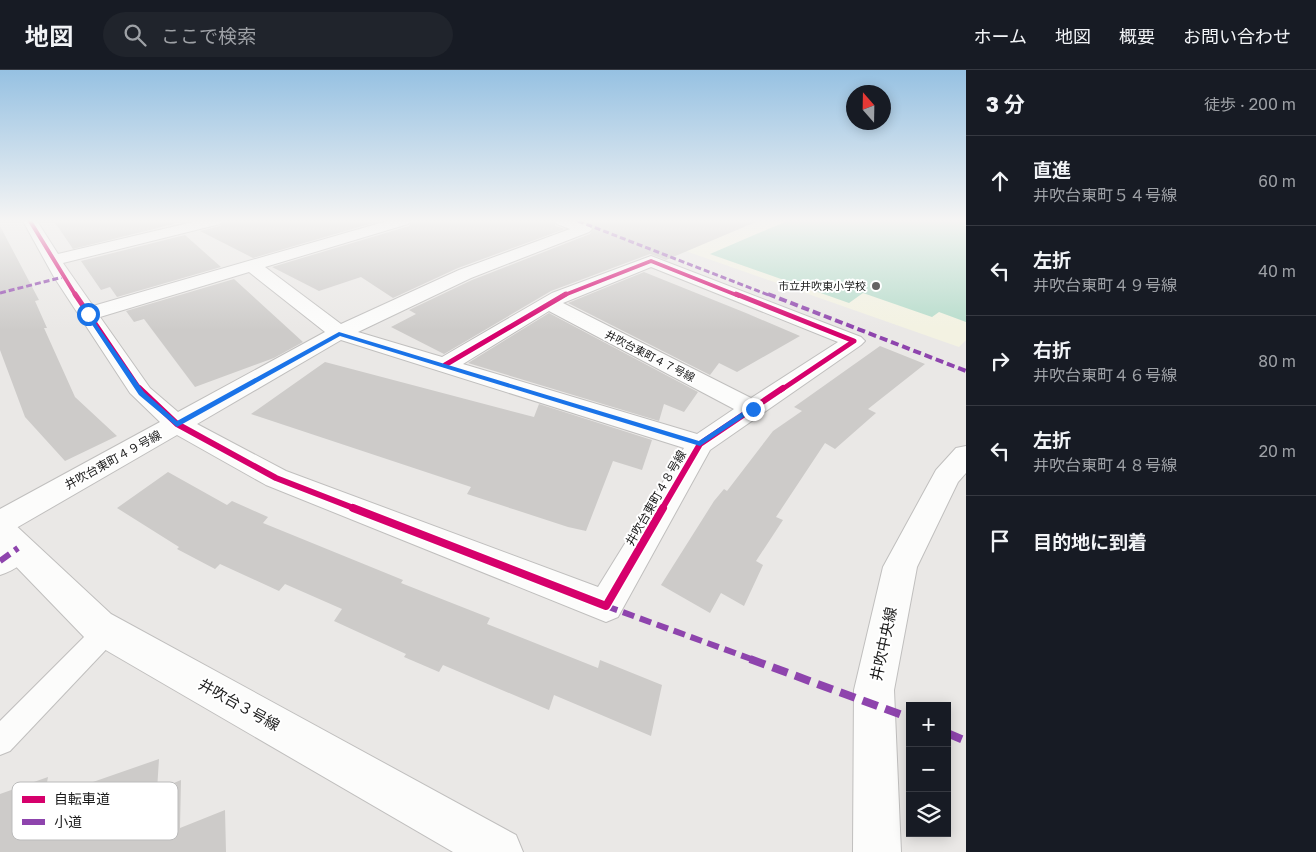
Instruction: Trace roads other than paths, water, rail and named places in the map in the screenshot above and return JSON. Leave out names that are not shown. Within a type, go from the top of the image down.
[{"type":"street","points":[[64,257],[54,260],[88,314],[142,393],[177,424]]},
{"type":"street","points":[[88,314],[281,257]]},
{"type":"street","name":"井吹台東町４９号線","points":[[5,540],[177,424],[339,333],[465,274],[509,257]]},
{"type":"street","name":"井吹台東町４８号線","points":[[177,424],[276,478],[606,606],[700,444],[854,341],[651,261],[559,297],[445,365]]},
{"type":"street","points":[[252,266],[339,333],[700,444]]},
{"type":"street","name":"井吹台東町４７号線","points":[[548,303],[753,409]]},
{"type":"street","name":"井吹中央線","points":[[876,852],[874,690],[900,567],[946,477],[966,455]]},
{"type":"street","name":"井吹台３号線","points":[[5,540],[98,626],[498,852]]},
{"type":"lane","points":[[0,741],[107,631]]},
{"type":"place","name":"市立井吹東小学校","points":[[876,286]]}]
